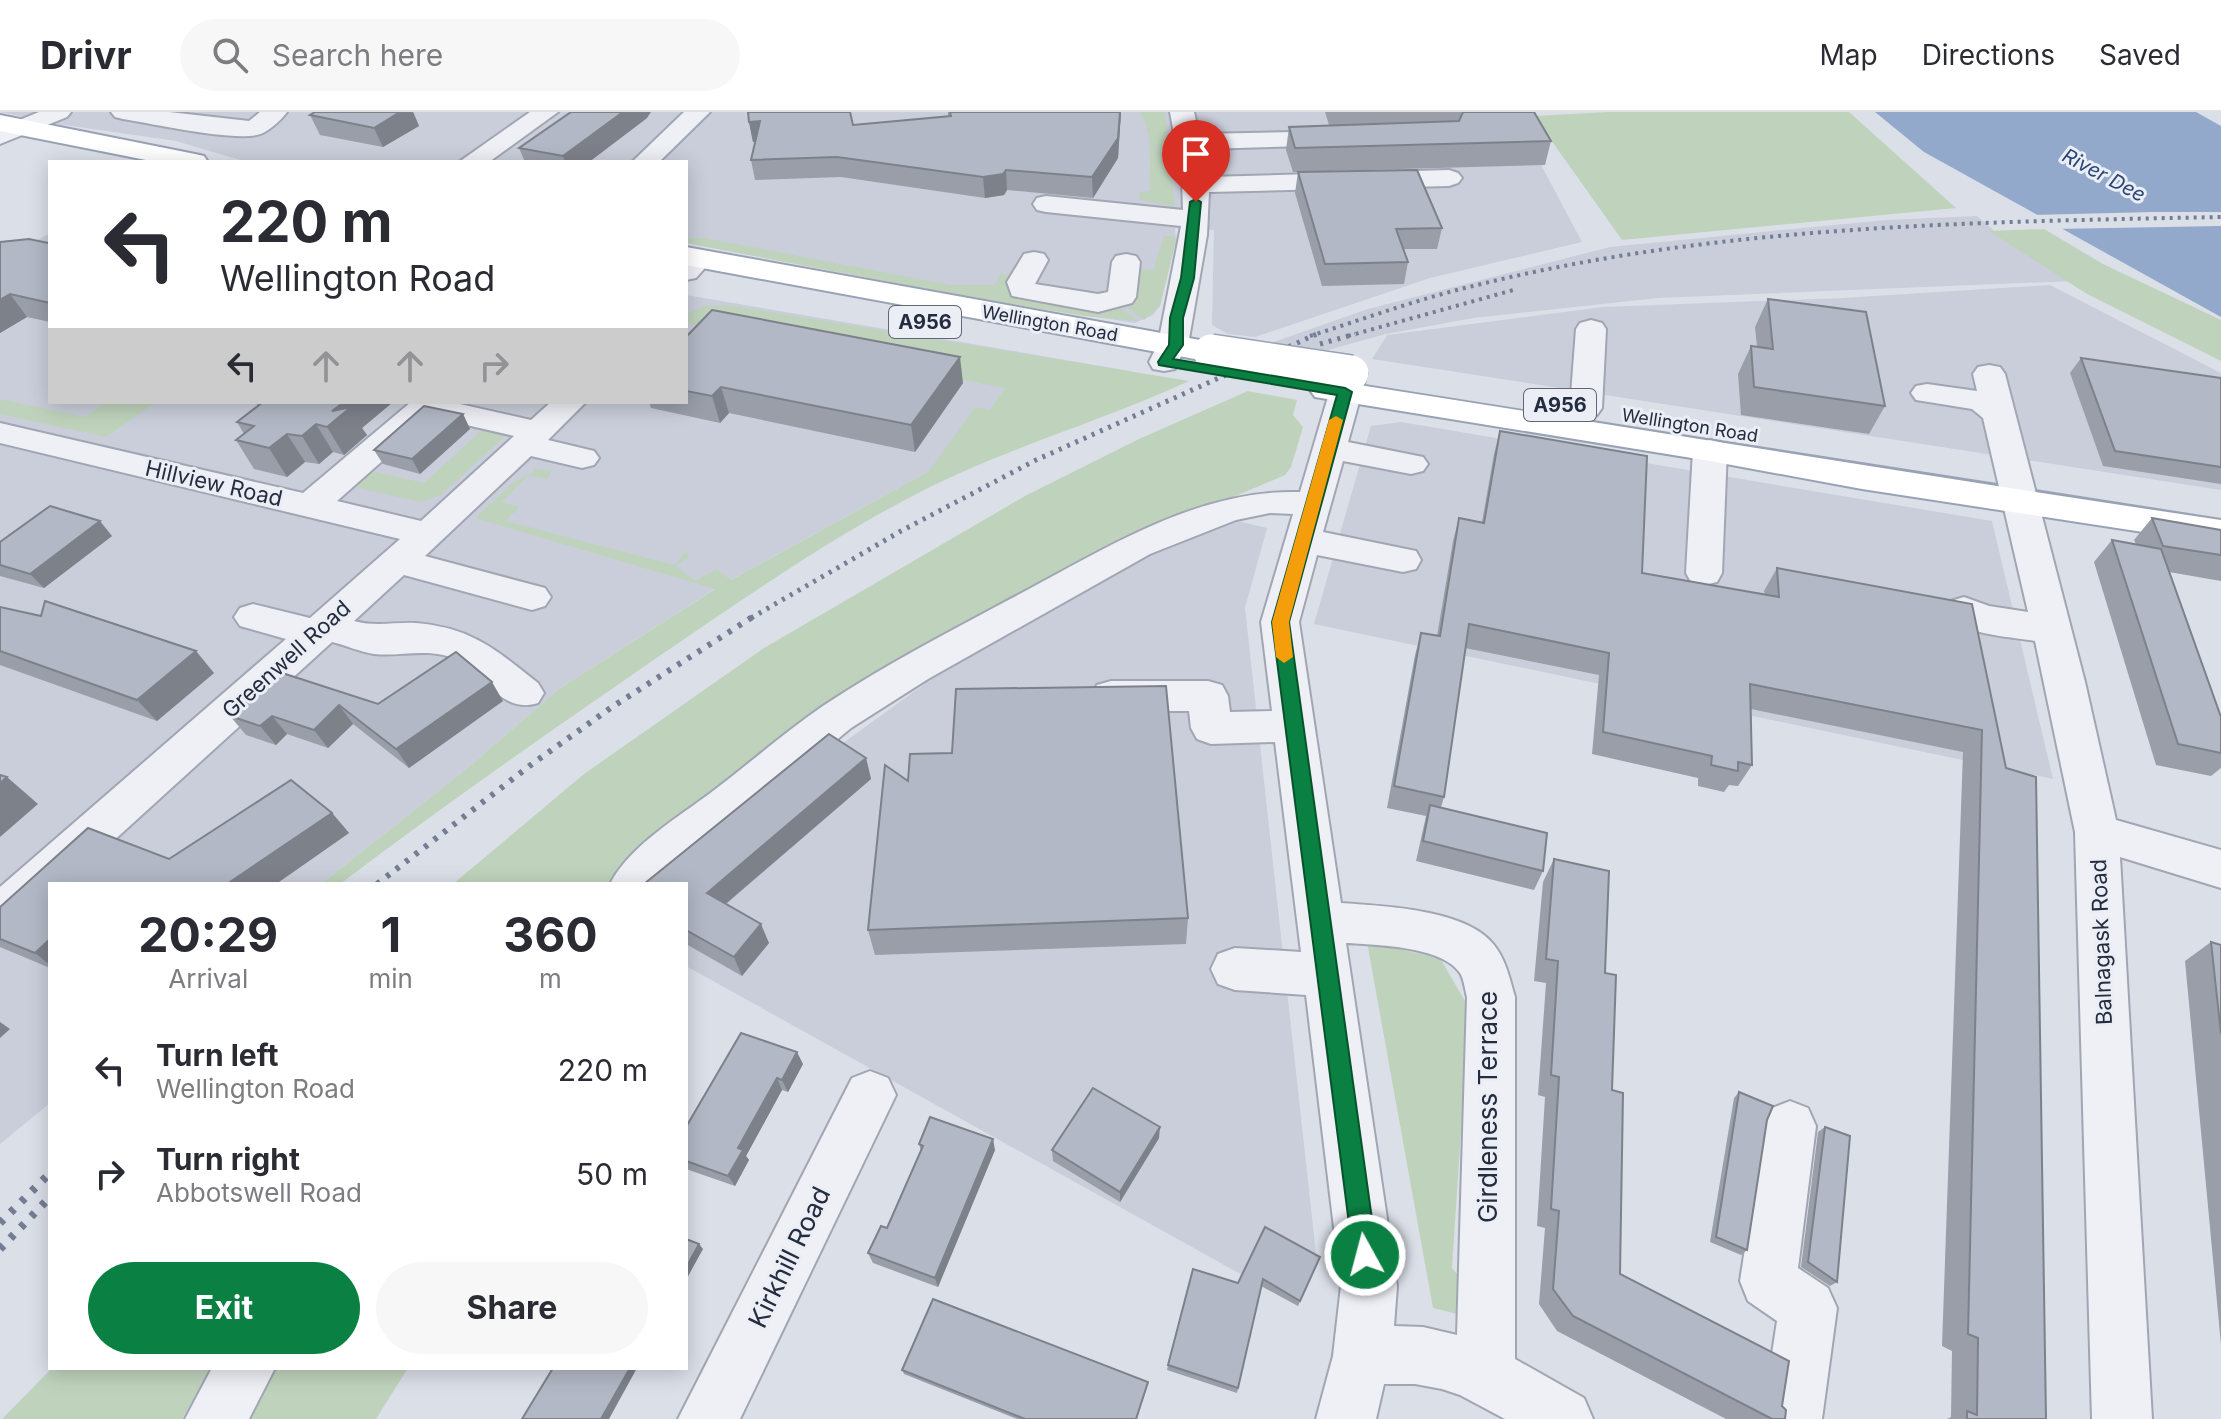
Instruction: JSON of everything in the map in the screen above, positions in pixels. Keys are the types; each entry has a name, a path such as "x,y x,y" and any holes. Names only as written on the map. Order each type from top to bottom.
{"main road":[{"path":"5,133 95,160"},
{"path":"5,133 182,160"},
{"name":"Wellington Road","path":"689,267 1862,478 2221,507"},
{"name":"Wellington Road","path":"1341,385 1586,408 2015,488 2221,532"}],"street":[{"path":"5,133 59,112"},
{"path":"123,112 219,127 255,128 275,112"},
{"path":"475,160 546,112"},
{"path":"647,160 698,112"},
{"path":"1185,356 1177,318 1196,219 1196,185 1189,121 1368,138"},
{"path":"1196,185 1449,178"},
{"path":"1046,204 1196,219"},
{"path":"1034,260 1021,282 1022,290 1102,303 1114,301 1123,294 1126,262"},
{"path":"1586,408 1591,329"},
{"name":"Balnagask Road","path":"1989,374 2052,630 2097,832 2122,1419"},
{"path":"1341,385 1328,448 1280,622 1369,1286 1362,1356 1346,1419"},
{"path":"1927,393 1981,401 1998,414"},
{"name":"Greenwell Road","path":"0,915 428,534 568,404"},
{"path":"310,506 426,406 533,438 582,458"},
{"name":"Hillview Road","path":"9,443 428,534"},
{"path":"1328,448 1411,464"},
{"path":"1704,573 1710,450"},
{"path":"635,882 663,855 837,717 914,669 1137,546 1228,510 1270,502 1308,522 1403,560"},
{"path":"397,561 532,597"},
{"path":"1964,610 1982,618 2052,630"},
{"path":"253,617 374,640 416,637 467,648 524,693"},
{"path":"1073,696 1208,696 1211,728 1292,726"},
{"path":"2097,832 2221,869"},
{"name":"Girdleness Terrace","path":"1320,921 1434,934 1460,943 1474,954 1483,968 1491,997 1485,1376"},
{"path":"1235,969 1328,975"},
{"name":"Kirkhill Road","path":"721,1415 870,1095"},
{"path":"1790,1126 1768,1281 1808,1308 1792,1419"},
{"path":"1362,1356 1421,1356 1485,1376 1563,1419"},
{"path":"215,1419 245,1370"}],"shaded area":[{"path":"0,112 1513,112 1582,242 1430,278 1255,337 1228,334 1212,325 1214,230 1175,228 1176,240 1160,306 1153,315 1135,323 985,300 688,243 688,160 240,160 176,141 58,124"},
{"path":"1977,216 1999,235 2073,281 1658,298 1473,318 1386,334 1317,353 1265,345 1368,309 1610,247 1886,220"},
{"path":"48,234 48,404 688,404 688,295 1130,371 929,471 716,588 559,689 465,770 324,882 48,882 48,1105 0,1144 0,256 7,257"},
{"path":"2050,285 2221,373 2221,490 1372,359 1387,335 1603,307 1843,298"},
{"path":"1401,422 1992,521 2053,779 1314,624 1371,426"},
{"path":"1233,520 1267,528 1245,608 1317,1263 1298,1306 688,967 688,882 652,882 963,656 1156,551"}],"green space":[{"path":"1140,112 1165,112 1175,209 1165,211 1171,206 1140,200 1139,192 1150,191 1150,161 1147,130"},
{"path":"1609,112 1849,112 1956,208 1622,240 1534,116"},
{"path":"2044,229 2103,264 2221,320 2221,361 2087,294 1989,231"},
{"path":"1164,236 1174,236 1176,240 1160,306 1144,320 1127,307 1132,301 1133,268 1153,270"},
{"path":"688,238 705,238 951,285 994,285 1001,274 1016,276 1011,285 1108,308 1120,308 1139,321 1084,316 688,243"},
{"path":"728,305 1189,381 974,467 873,518 778,576 655,659 343,882 324,882 465,770 559,689 715,589 475,518 514,482 533,472 533,468 552,471 547,479 529,475 502,502 519,507 506,521 674,565 687,550 688,557 675,566 696,581 716,569 731,580 929,471 975,407 990,410 1005,388 719,332 688,323 688,313 705,306"},
{"path":"1248,391 1297,400 1293,415 1303,427 1291,467 1285,475 1128,542 621,882 455,882 584,774 764,648 1025,496 1139,439"},
{"path":"0,399 85,417 103,404 153,404 106,437 0,414"},
{"path":"481,431 505,436 441,495 421,502 344,485 363,469 424,483"},
{"path":"1367,942 1440,958 1469,1008 1452,1268 1471,1290 1469,1317 1433,1308"},
{"path":"50,1370 210,1370 182,1419 2,1419"},
{"path":"275,1370 407,1370 376,1419 245,1419"}],"water":[{"name":"River Dee","path":"1875,112 2196,112 2221,126 2221,317 1924,152"}],"pier":[{"path":"2221,212 2221,226 2054,229 2029,215"}],"building":[{"path":"315,112 400,112 374,128 310,115"},
{"path":"571,112 623,112 563,156 519,148"},
{"path":"748,112 850,112 853,125 951,116 950,112 1120,112 1118,138 1092,177 1006,170 1003,174 983,177 837,157 751,160 760,121 749,122"},
{"path":"1463,112 1534,112 1551,141 1295,148 1289,127 1459,121"},
{"path":"1417,170 1442,228 1396,229 1408,262 1325,264 1298,172"},
{"path":"29,239 48,243 48,303 10,294 0,300 0,242"},
{"path":"1768,299 1866,312 1885,406 1754,387 1751,346 1773,349"},
{"path":"712,310 960,357 911,425 721,387 712,396 688,391 688,335"},
{"path":"2081,358 2221,378 2221,467 2115,451"},
{"path":"260,404 341,404 332,411 351,407 327,427 316,424 302,436 287,434 269,448 236,440 254,426 237,422"},
{"path":"424,406 463,414 412,459 374,450"},
{"path":"1500,431 1647,456 1642,573 1779,597 1777,568 1972,604 2006,768 2036,777 2046,1419 1967,1419 1967,1411 1977,1415 1978,1338 1968,1334 1982,730 1750,684 1752,765 1738,762 1738,771 1711,765 1712,756 1603,732 1609,653 1469,624 1444,797 1394,786 1421,633 1440,636 1459,518 1484,523"},
{"path":"50,506 100,521 30,574 0,565 0,542"},
{"path":"2152,518 2221,530 2221,555 2163,546"},
{"path":"2112,540 2161,549 2221,717 2221,753 2178,744"},
{"path":"45,601 196,651 137,700 0,651 0,607 41,616"},
{"path":"456,652 492,682 396,749 339,705 314,730 272,716 260,726 230,716 279,672 378,704"},
{"path":"1166,686 1188,918 868,930 885,765 908,781 910,754 952,753 956,689"},
{"path":"829,734 866,758 707,893 761,924 734,957 688,931 688,882 646,882"},
{"path":"291,780 332,813 230,882 48,882 48,941 35,953 0,939 0,907 88,828 169,859"},
{"path":"1430,805 1547,833 1543,871 1423,841"},
{"path":"1554,859 1609,871 1605,973 1616,975 1612,1090 1623,1093 1620,1274 1789,1361 1782,1406 1786,1410 1785,1419 1772,1419 1573,1316 1553,1289 1559,1211 1551,1209 1559,1077 1551,1075 1558,961 1546,959"},
{"path":"2211,942 2221,945 2221,1034"},
{"path":"741,1033 797,1052 782,1080 777,1078 738,1148 743,1150 728,1176 688,1162 688,1124"},
{"path":"1093,1088 1160,1127 1120,1192 1052,1150"},
{"path":"1739,1092 1773,1106 1767,1120 1747,1250 1716,1237"},
{"path":"930,1117 993,1139 935,1278 868,1253 881,1226 887,1228 923,1146 919,1144"},
{"path":"1825,1127 1850,1136 1837,1282 1808,1262"},
{"path":"1265,1227 1320,1257 1300,1301 1263,1279 1238,1388 1168,1365 1193,1269 1238,1283"},
{"path":"688,1240 699,1244 688,1264"},
{"path":"933,1299 1148,1382 1136,1419 1025,1419 902,1370"},
{"path":"552,1370 629,1370 601,1419 522,1419"}],"railway":[{"path":"1310,336 1473,286 1658,250 1845,230 2033,221 2221,217"},
{"path":"1348,336 1517,289"},
{"path":"751,618 901,531 1036,460 1317,334"},
{"path":"1348,336 1355,334"},
{"path":"1320,344 1348,336"},
{"path":"380,882 532,764 612,707 754,616"},
{"path":"0,1223 48,1175"},
{"path":"0,1249 48,1199"}],"slow traffic":[{"path":"1284,657 1280,622 1336,420"}],"route":[{"path":"1196,202 1187,278 1177,318 1176,345 1164,362 1345,392 1280,622 1365,1255"}]}
